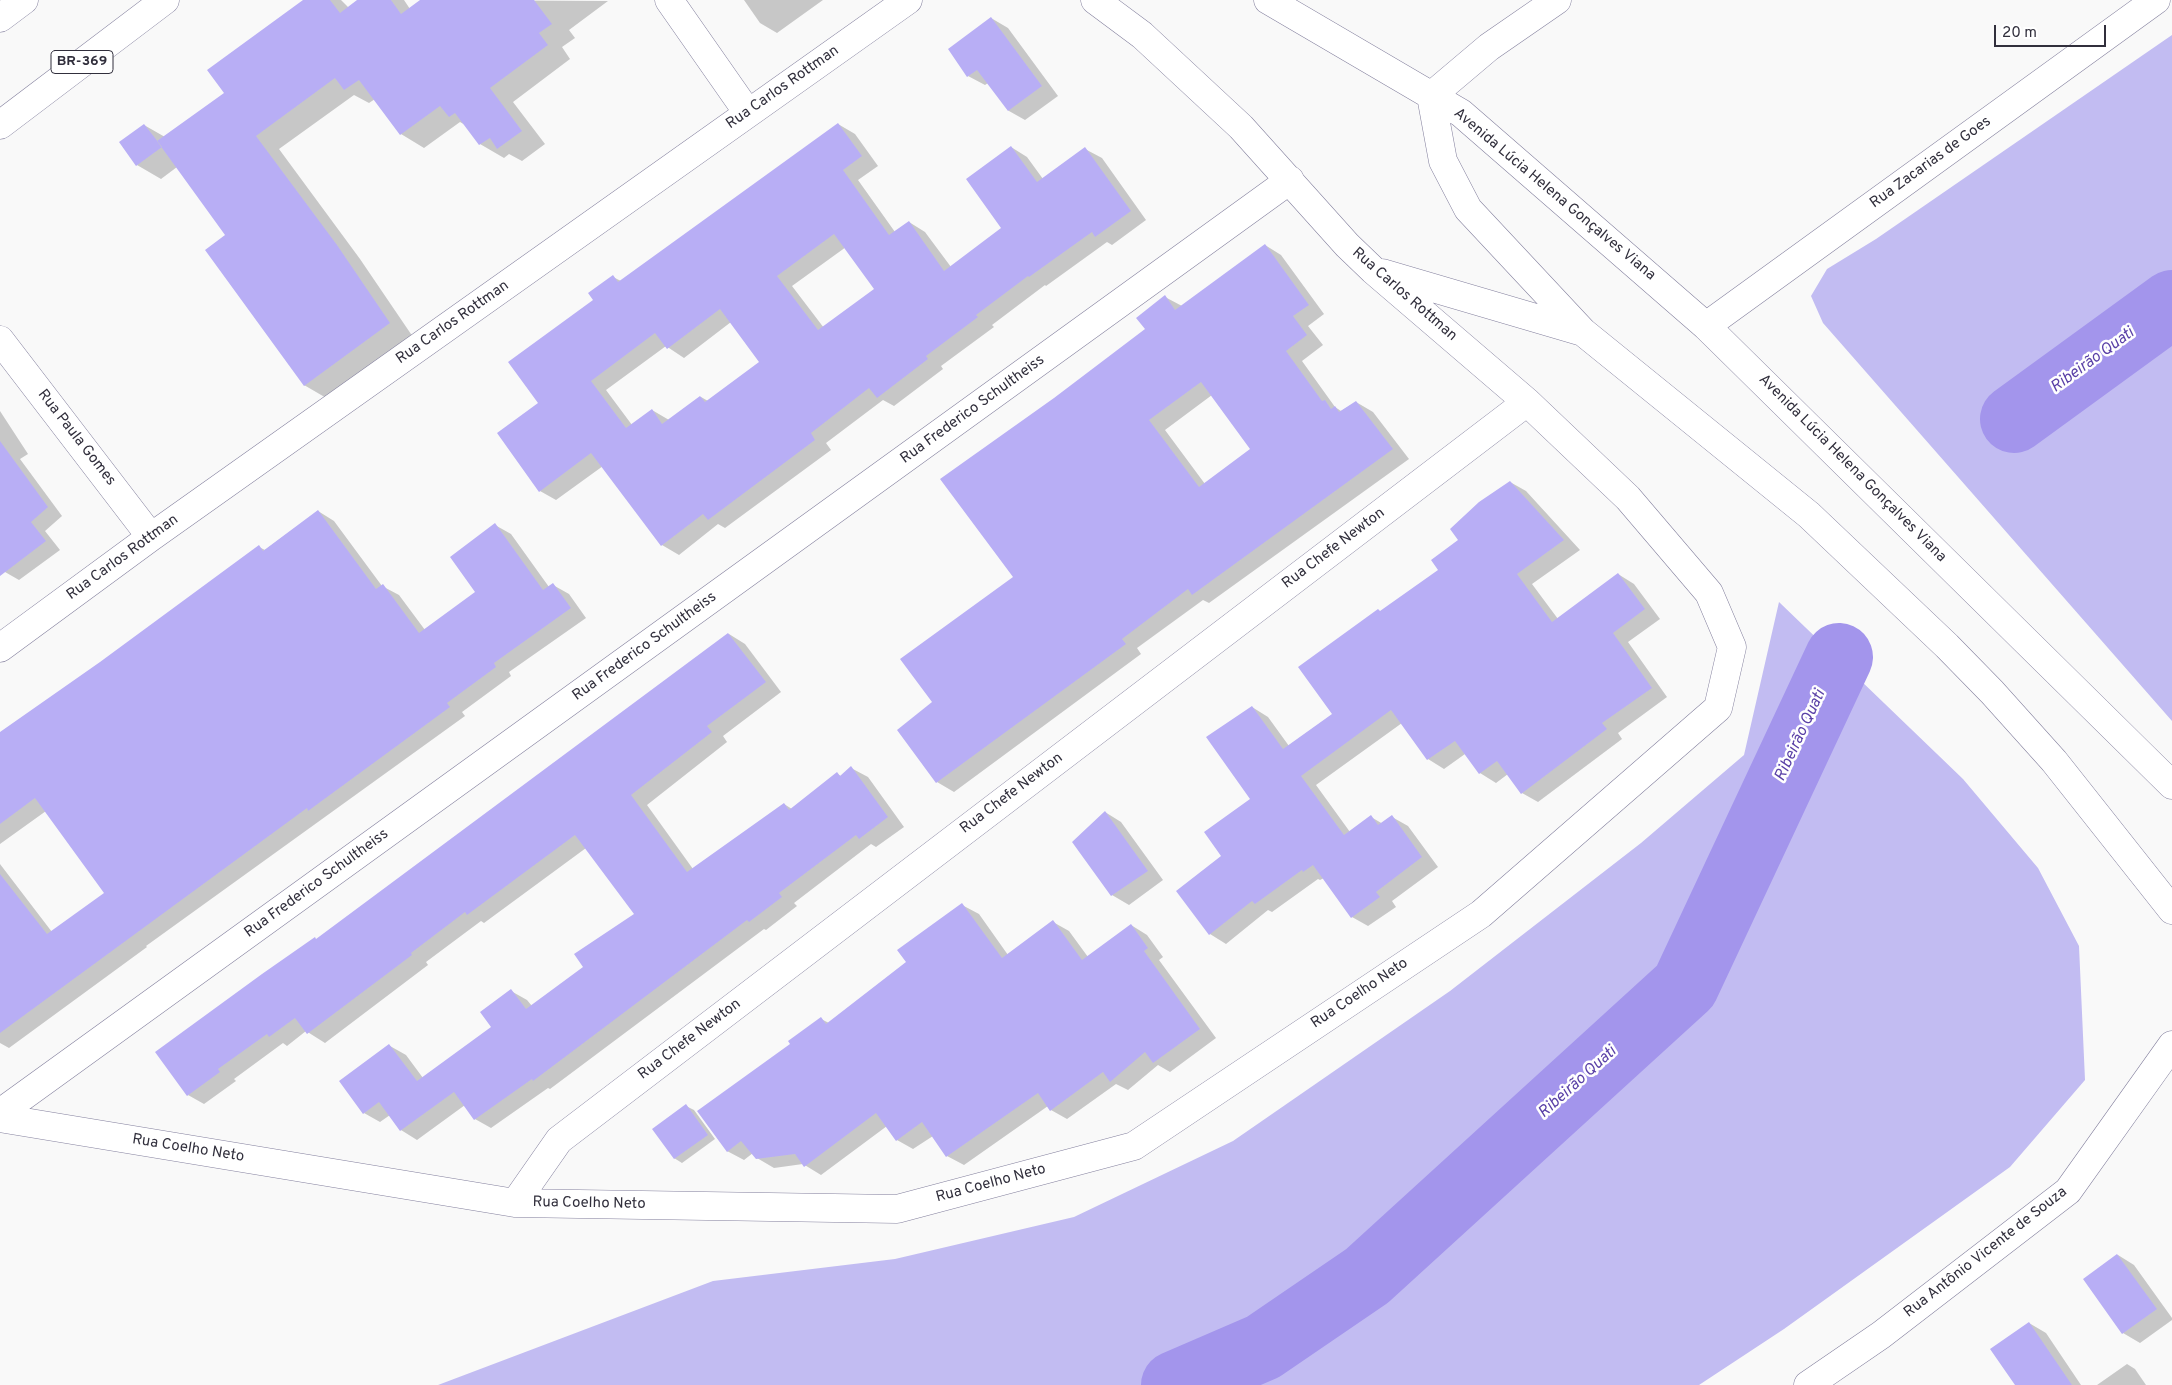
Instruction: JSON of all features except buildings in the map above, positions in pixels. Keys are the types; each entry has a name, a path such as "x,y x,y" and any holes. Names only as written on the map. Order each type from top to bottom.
{"main road":[{"path":"0,18 24,0"},
{"name":"BR-369","path":"0,125 165,0"},
{"path":"669,0 748,113"},
{"name":"Rua Carlos Rottman","path":"0,648 151,537 908,0"},
{"name":"Rua Carlos Rottman","path":"1095,0 1142,34 1241,127 1347,245 1373,270 1527,402 1628,498 1709,593"},
{"path":"1268,0 1432,96 1489,47 1557,0"},
{"name":"Rua Zacarias de Goes","path":"1706,326 2156,0"},
{"name":"Avenida Lúcia Helena Gonçalves Viana","path":"1432,96 1461,113 1706,326 2172,785"},
{"name":"Avenida Lúcia Helena Gonçalves Viana","path":"1432,96 1443,161 1468,209 1583,332 1809,515 1862,563 1992,692 2054,762 2172,910"},
{"name":"Rua Frederico Schultheiss","path":"0,1113 1290,180"},
{"path":"1373,270 1583,332"},
{"name":"Rua Paula Gomes","path":"0,340 151,537"},
{"name":"Rua Chefe Newton","path":"515,1203 559,1140 1527,402"},
{"name":"Rua Coelho Neto","path":"0,1118 515,1203 897,1209 1134,1146 1481,914 1718,708 1732,647 1709,593"},
{"name":"Rua Antônio Vicente de Souza","path":"1808,1385 1881,1335 2068,1191 2172,1045"}],"shaded area":[{"path":"2172,35 2172,721 1823,323 1811,296 1827,269 1876,239"},
{"path":"1779,602 1963,779 2038,868 2079,946 2085,1080 2010,1167 1784,1329 1699,1385 438,1385 713,1281 895,1259 1074,1217 1233,1141 1450,991 1641,843 1744,755"}],"waterway":[{"name":"Ribeirão Quati","path":"2014,419 2172,304"},
{"name":"Ribeirão Quati","path":"1175,1385 1263,1347 1367,1276 1685,986 1839,657"}]}
